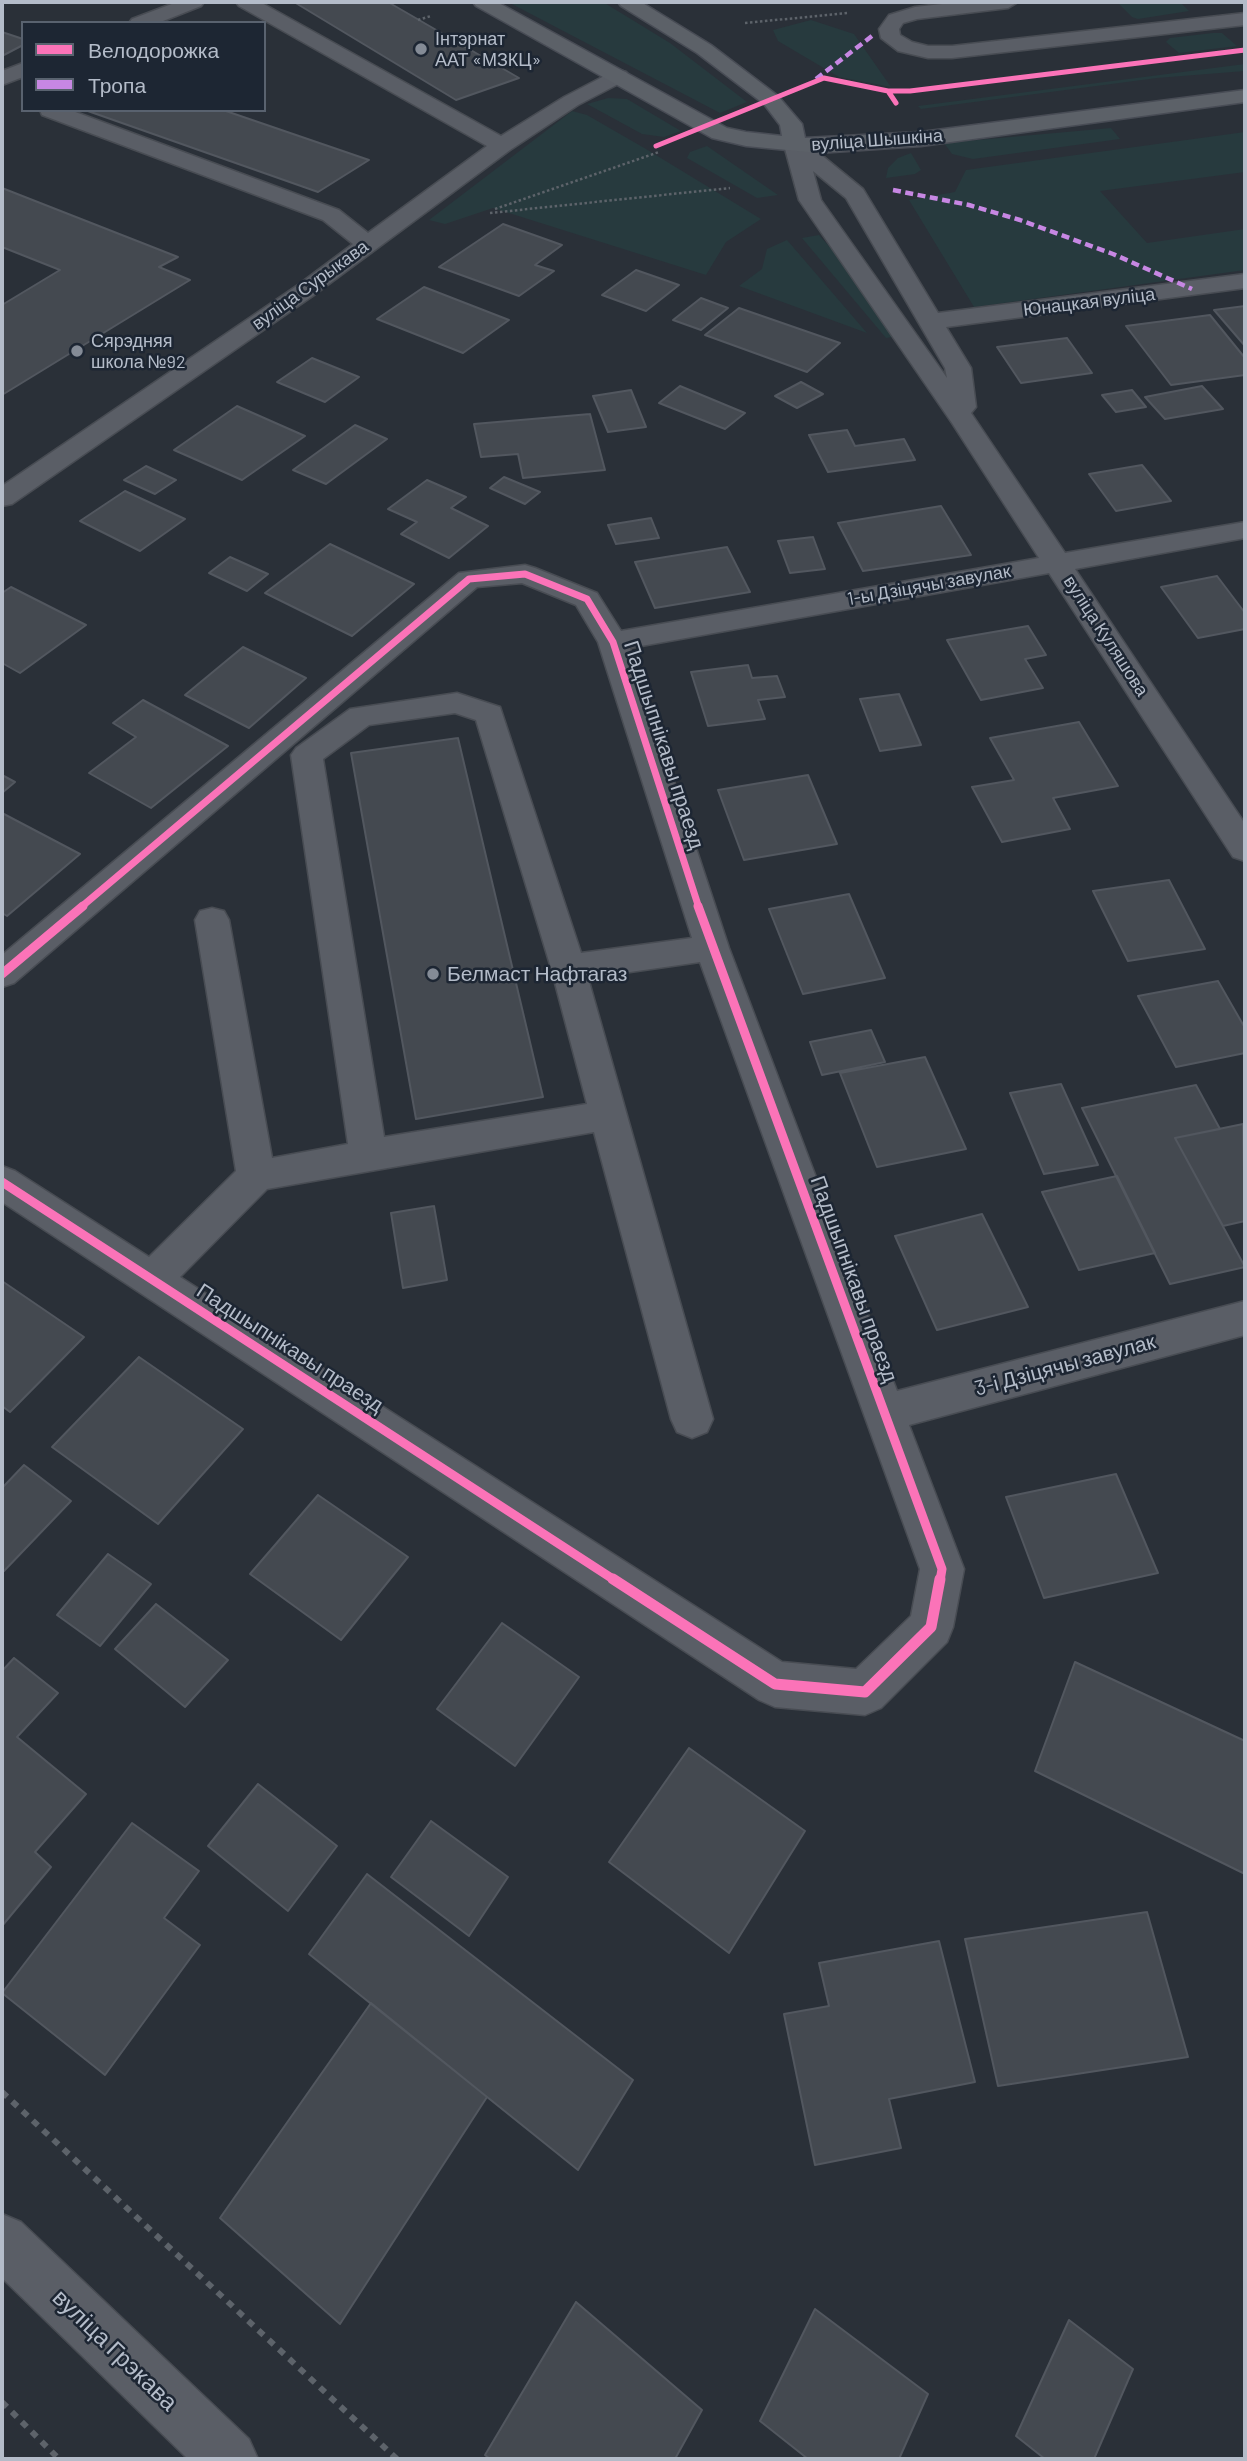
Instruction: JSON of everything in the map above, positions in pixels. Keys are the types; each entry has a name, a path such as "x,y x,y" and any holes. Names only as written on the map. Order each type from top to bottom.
{"main road":[{"path":"483,2 720,133 795,145"},
{"name":"вуліца Куляшова","path":"628,2 704,49 771,100 791,124 795,145"},
{"name":"вуліца Шышкіна","path":"962,113 1245,78"},
{"name":"вуліца Шышкіна","path":"795,145 843,145 921,139 1245,96"},
{"name":"вуліца Шышкіна","path":"795,145 830,129 908,119"}],"street":[{"path":"144,21 194,2"},
{"path":"246,2 502,145"},
{"path":"1008,2 915,13 896,19 889,29 891,38 905,47 952,52 1245,19"},
{"path":"5,89 21,71"},
{"name":"вуліца Сурыкава","path":"2,498 306,290 502,145 571,101 619,76"},
{"path":"55,112 331,215 368,244"},
{"name":"вуліца Куляшова","path":"795,145 855,194 958,368 965,423"},
{"name":"вуліца Куляшова","path":"795,145 810,200 1058,561 1245,849"},
{"name":"Юнацкая вуліца","path":"932,321 1245,281"},
{"name":"1-ы Дзіцячы завулак","path":"613,642 1058,561 1245,530"},
{"name":"Падшыпнікавы праезд","path":"2,974 469,579 524,575 587,599 613,642 712,948 942,1569 931,1627 864,1692 775,1684 2,1182"},
{"path":"368,1155 307,755 361,716 457,702 489,714 568,968 692,1419"},
{"path":"212,920 256,1175"},
{"path":"568,968 712,948"},
{"path":"152,1280 256,1175 608,1115"},
{"name":"3-і Дзіцячы завулак","path":"884,1413 1245,1318"},
{"name":"вуліца Грэкава","path":"2,2241 229,2459"}],"path":[{"path":"736,23 854,12"},
{"path":"418,20 431,16"},
{"path":"709,126 660,148 482,214 730,188"},
{"path":"2,2092 397,2459"},
{"path":"2,2402 60,2459"}],"green space":[{"path":"508,2 603,2 670,43 747,102 720,113"},
{"path":"1180,2 1189,11 1138,19 1132,17 1118,3"},
{"path":"811,20 854,34 891,87 839,77 778,41 773,30"},
{"path":"1222,33 1237,46 1179,53 1166,42 1170,38"},
{"path":"1245,64 1245,71 1157,78 921,109 918,106"},
{"path":"608,98 627,99 681,131 664,137 642,134 587,104"},
{"path":"572,111 587,115 761,219 726,242 706,275 493,208 445,224 429,220"},
{"path":"1111,128 1120,139 973,159 952,154 944,143"},
{"path":"1245,132 1245,172 1100,191 1147,243 1245,229 1245,270 974,307 909,200 955,192 966,170"},
{"path":"707,146 778,195 757,198 687,158 690,152"},
{"path":"911,153 921,170 915,174 886,178 888,168 898,158"},
{"path":"819,235 844,263 898,336 886,338 802,238"},
{"path":"787,240 867,333 739,286 762,269 767,249"}],"building":[{"name":"Інтэрнат ААТ «МЗКЦ»","path":"294,2 388,2 519,78 456,100"},
{"path":"2,32 21,38 21,46 2,56"},
{"path":"91,112 229,112 369,160 318,192"},
{"path":"2,188 178,257 159,267 190,280 2,395 2,305 60,270 2,247"},
{"path":"503,224 562,245 535,265 554,271 519,296 439,267"},
{"path":"636,270 679,285 646,311 602,295"},
{"path":"424,287 509,320 463,353 377,319"},
{"path":"701,298 728,308 701,330 673,320"},
{"path":"1245,306 1245,346 1214,310"},
{"path":"739,308 840,343 807,372 705,335"},
{"path":"1210,315 1245,358 1245,375 1171,385 1126,326"},
{"path":"1067,338 1092,373 1021,383 997,347"},
{"path":"312,358 359,377 325,402 277,382"},
{"path":"801,382 823,394 797,408 775,396"},
{"path":"680,386 745,413 725,429 659,403"},
{"path":"1202,386 1223,409 1165,419 1145,397"},
{"path":"631,390 646,427 608,432 593,396"},
{"path":"1132,390 1146,407 1116,412 1102,395"},
{"path":"237,406 305,436 242,480 174,450"},
{"path":"590,414 605,470 523,478 518,454 481,457 474,424"},
{"path":"355,425 387,439 326,484 293,470"},
{"path":"847,430 855,446 904,439 915,460 828,472 809,435"},
{"path":"1142,465 1171,501 1116,511 1089,474"},
{"path":"146,466 176,480 155,494 124,480"},
{"path":"504,477 540,492 525,504 490,488"},
{"path":"427,480 466,497 451,508 488,526 449,558 401,534 417,522 388,509"},
{"path":"125,491 185,519 140,551 80,521"},
{"path":"941,506 971,555 863,571 838,523"},
{"path":"651,518 659,538 616,544 608,525"},
{"path":"813,537 825,569 790,573 778,541"},
{"path":"330,544 414,584 352,636 265,593"},
{"path":"727,547 750,592 655,608 635,562"},
{"path":"230,557 268,574 247,591 209,573"},
{"path":"1217,576 1245,613 1245,629 1198,638 1161,587"},
{"path":"11,587 86,625 20,673 2,663 2,593"},
{"path":"1028,626 1046,655 1025,659 1043,688 981,700 947,640"},
{"path":"243,647 306,678 249,728 185,695"},
{"path":"748,665 752,678 777,676 785,697 758,700 765,719 708,726 691,672"},
{"path":"899,694 921,745 880,751 860,699"},
{"path":"143,700 228,746 151,808 89,773 136,737 113,723"},
{"path":"1079,722 1118,786 1053,798 1070,829 1002,842 972,787 1014,780 990,738"},
{"path":"458,738 543,1097 416,1119 351,753"},
{"path":"2,775 15,782 2,793"},
{"path":"808,775 837,844 744,860 718,790"},
{"path":"2,813 80,854 7,916 2,913"},
{"path":"1169,880 1205,949 1128,961 1093,891"},
{"path":"849,894 885,978 803,994 769,909"},
{"path":"1218,981 1245,1028 1245,1053 1176,1067 1138,996"},
{"path":"871,1030 885,1062 822,1075 810,1042"},
{"path":"925,1057 966,1149 877,1167 840,1073"},
{"path":"1061,1084 1098,1165 1044,1174 1010,1093"},
{"path":"1196,1085 1220,1129 1175,1138 1245,1267 1170,1284 1082,1108"},
{"path":"1243,1124 1245,1221 1223,1226 1175,1138"},
{"path":"1117,1176 1155,1253 1079,1270 1042,1192"},
{"path":"434,1206 447,1280 403,1288 391,1213"},
{"path":"982,1214 1028,1307 937,1330 895,1236"},
{"path":"2,1281 84,1337 10,1412 2,1406"},
{"path":"139,1357 243,1429 158,1524 52,1447"},
{"path":"24,1465 71,1501 4,1571 2,1488"},
{"path":"1116,1474 1158,1573 1044,1598 1006,1497"},
{"path":"318,1495 408,1557 341,1640 250,1574"},
{"path":"108,1554 151,1584 100,1646 57,1615"},
{"path":"156,1604 228,1660 185,1707 115,1649"},
{"path":"502,1623 579,1677 515,1766 437,1709"},
{"path":"14,1658 58,1693 17,1737 86,1794 35,1852 51,1867 2,1926 2,1671"},
{"path":"1075,1662 1245,1741 1245,1874 1035,1771"},
{"path":"689,1748 805,1831 729,1953 609,1862"},
{"path":"258,1784 337,1846 288,1911 208,1846"},
{"path":"431,1821 508,1877 469,1936 391,1877"},
{"path":"132,1823 199,1871 164,1918 200,1945 105,2075 2,1993"},
{"path":"367,1874 633,2080 578,2170 309,1954"},
{"path":"1147,1912 1188,2057 998,2086 965,1939"},
{"path":"939,1941 975,2082 889,2099 901,2148 815,2165 784,2014 829,2006 819,1963"},
{"path":"371,2003 487,2097 340,2324 220,2218"},
{"path":"576,2302 702,2410 675,2459 490,2459 485,2455"},
{"path":"815,2309 928,2394 899,2459 808,2459 760,2421"},
{"path":"1069,2320 1133,2369 1094,2459 1045,2459 1016,2436"}],"marked path":[{"path":"816,79 872,36"},
{"path":"893,190 969,205 1020,220 1113,254 1192,289"}],"cycle path":[{"path":"896,103 888,91 910,91 1245,50"},
{"path":"656,146 824,78 888,91"},
{"path":"2,974 469,579 525,574 587,599 613,642 712,948 942,1569 931,1627 865,1692 775,1684 2,1182"}],"place":[{"name":"Інтэрнат ААТ «МЗКЦ»","path":"421,49"},
{"name":"Сярэдняя школа №92","path":"77,351"},
{"name":"Белмаст Нафтагаз","path":"433,974"}]}
